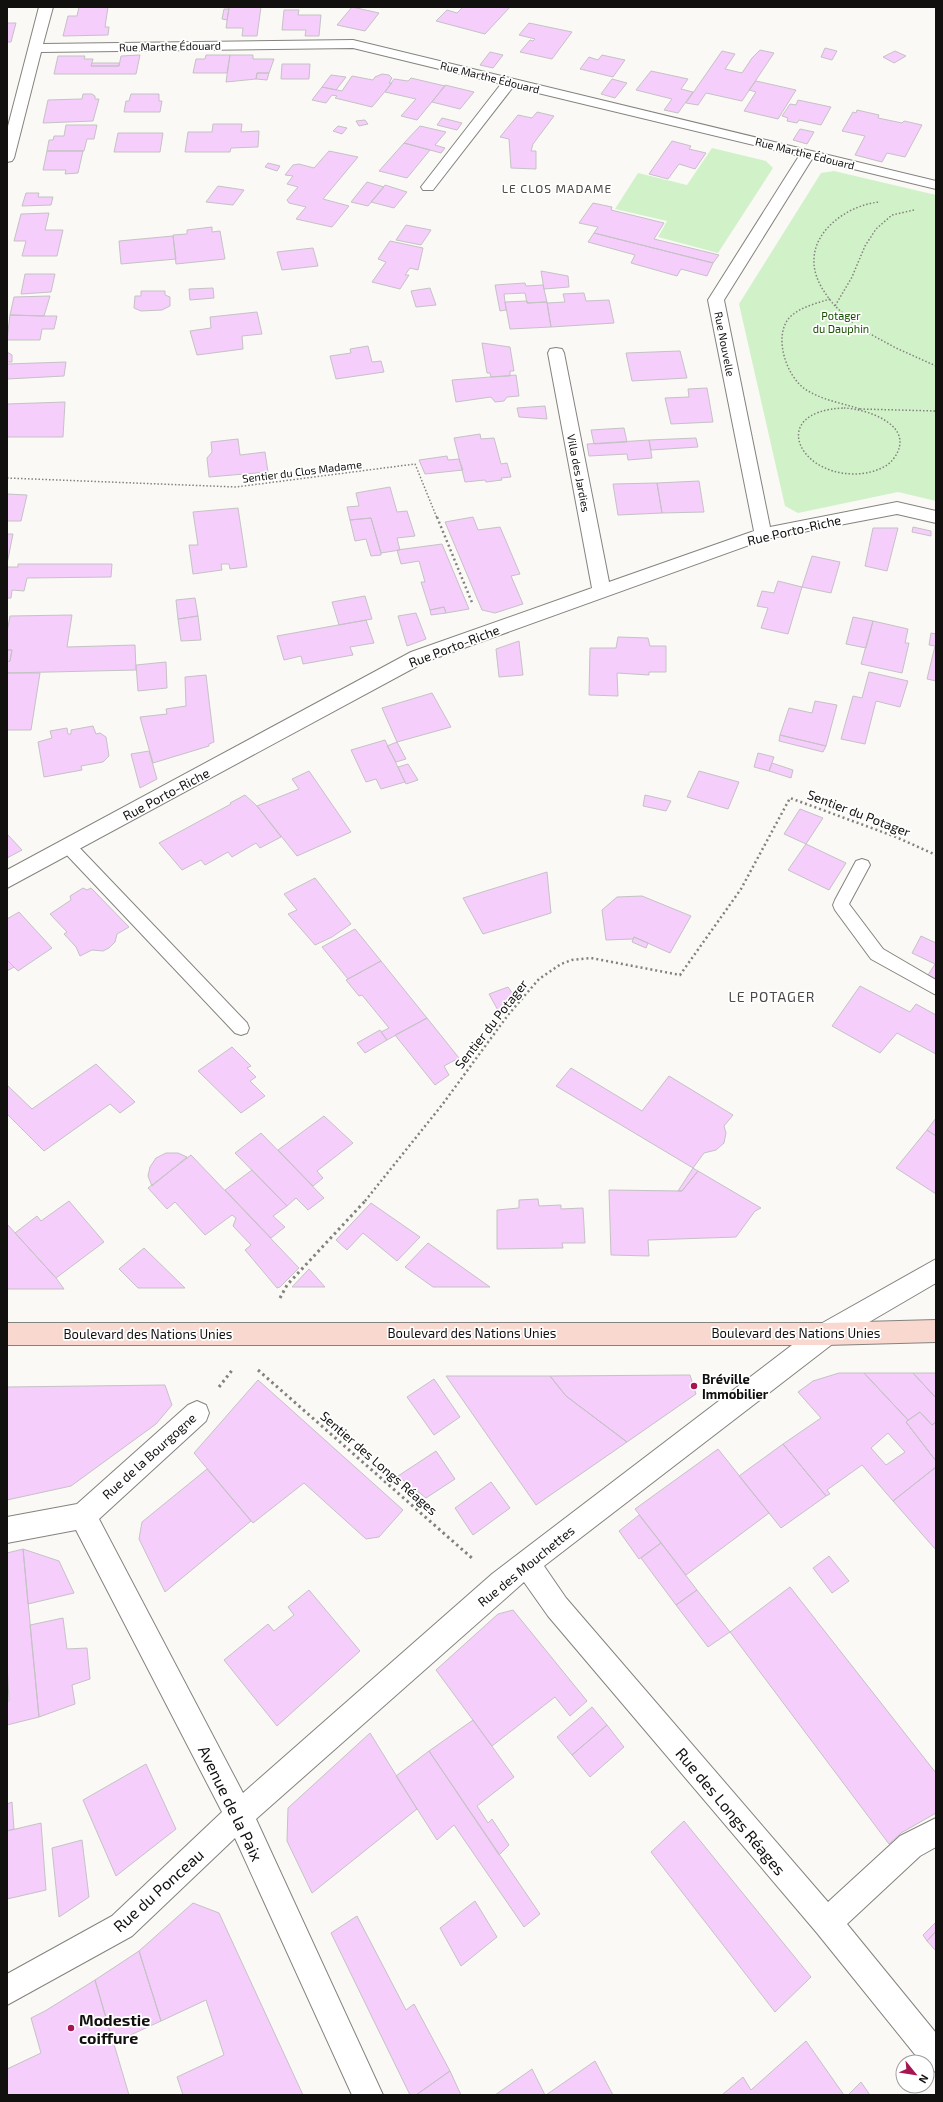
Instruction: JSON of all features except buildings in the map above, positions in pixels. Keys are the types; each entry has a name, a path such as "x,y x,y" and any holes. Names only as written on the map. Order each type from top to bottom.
{"main road":[{"name":"Boulevard des Nations Unies","path":"7,1334 826,1334 936,1331"}],"street":[{"path":"7,158 46,7"},
{"name":"Rue Marthe Édouard","path":"36,48 353,44 936,185"},
{"path":"428,187 510,82"},
{"name":"Rue Nouvelle","path":"763,534 716,300 808,154"},
{"name":"Villa des Jardies","path":"556,353 602,592"},
{"name":"Rue Porto-Riche","path":"7,880 418,657 763,534 897,508 936,517"},
{"name":"Rue des Mouchettes","path":"239,1815 501,1583 826,1334 936,1270"},
{"name":"Rue de la Bourgogne","path":"83,1516 196,1412"},
{"path":"7,1530 83,1516"},
{"name":"Avenue de la Paix","path":"83,1516 239,1815 368,2095"},
{"name":"Rue des Longs Réages","path":"527,1564 557,1607 827,1923 936,2057"},
{"name":"Rue du Ponceau","path":"7,1990 122,1926 239,1815"},
{"path":"827,1923 910,1846 936,1832"}],"lane":[{"path":"69,847 241,1028"},
{"path":"862,865 841,905 878,954 936,988"}],"path":[{"path":"885,203 873,202 855,209 836,220 821,238 814,258 822,289 835,306 859,328 896,348 936,366"},
{"path":"835,306 852,277 865,246 876,229 892,215 920,209 913,207"},
{"path":"830,299 805,306 784,324 782,333 786,365 791,374 811,393 823,398 862,409 876,414 888,422 897,431 900,441 899,452 894,461 888,464 868,472 853,474 836,472 809,458 801,449 797,438 799,428 806,419 816,413 830,408 862,409 936,411"},
{"name":"Sentier du Clos Madame","path":"7,478 236,487 415,464 485,634"},
{"name":"Sentier du Potager","path":"259,1333 287,1285 366,1201 442,1104 508,1015 539,979 561,964 572,960 590,958 680,975 741,889 790,798 896,837 936,855"},
{"name":"Rue de la Bourgogne","path":"196,1412 243,1357 259,1333"},
{"name":"Sentier des Longs Réages","path":"243,1357 501,1583"}],"green space":[{"path":"712,148 766,161 773,168 718,253 658,237 667,221 615,209 638,173 687,185"},
{"name":"Potager du Dauphin","path":"834,171 936,195 936,501 898,492 798,513 785,506 739,304 821,173"}],"place":[{"name":"Bréville Immobilier","path":"694,1386"},
{"name":"Modestie coiffure","path":"71,2028"}],"district":[{"name":"LE CLOS MADAME","path":"557,188"},
{"name":"LE POTAGER","path":"772,996"}]}
